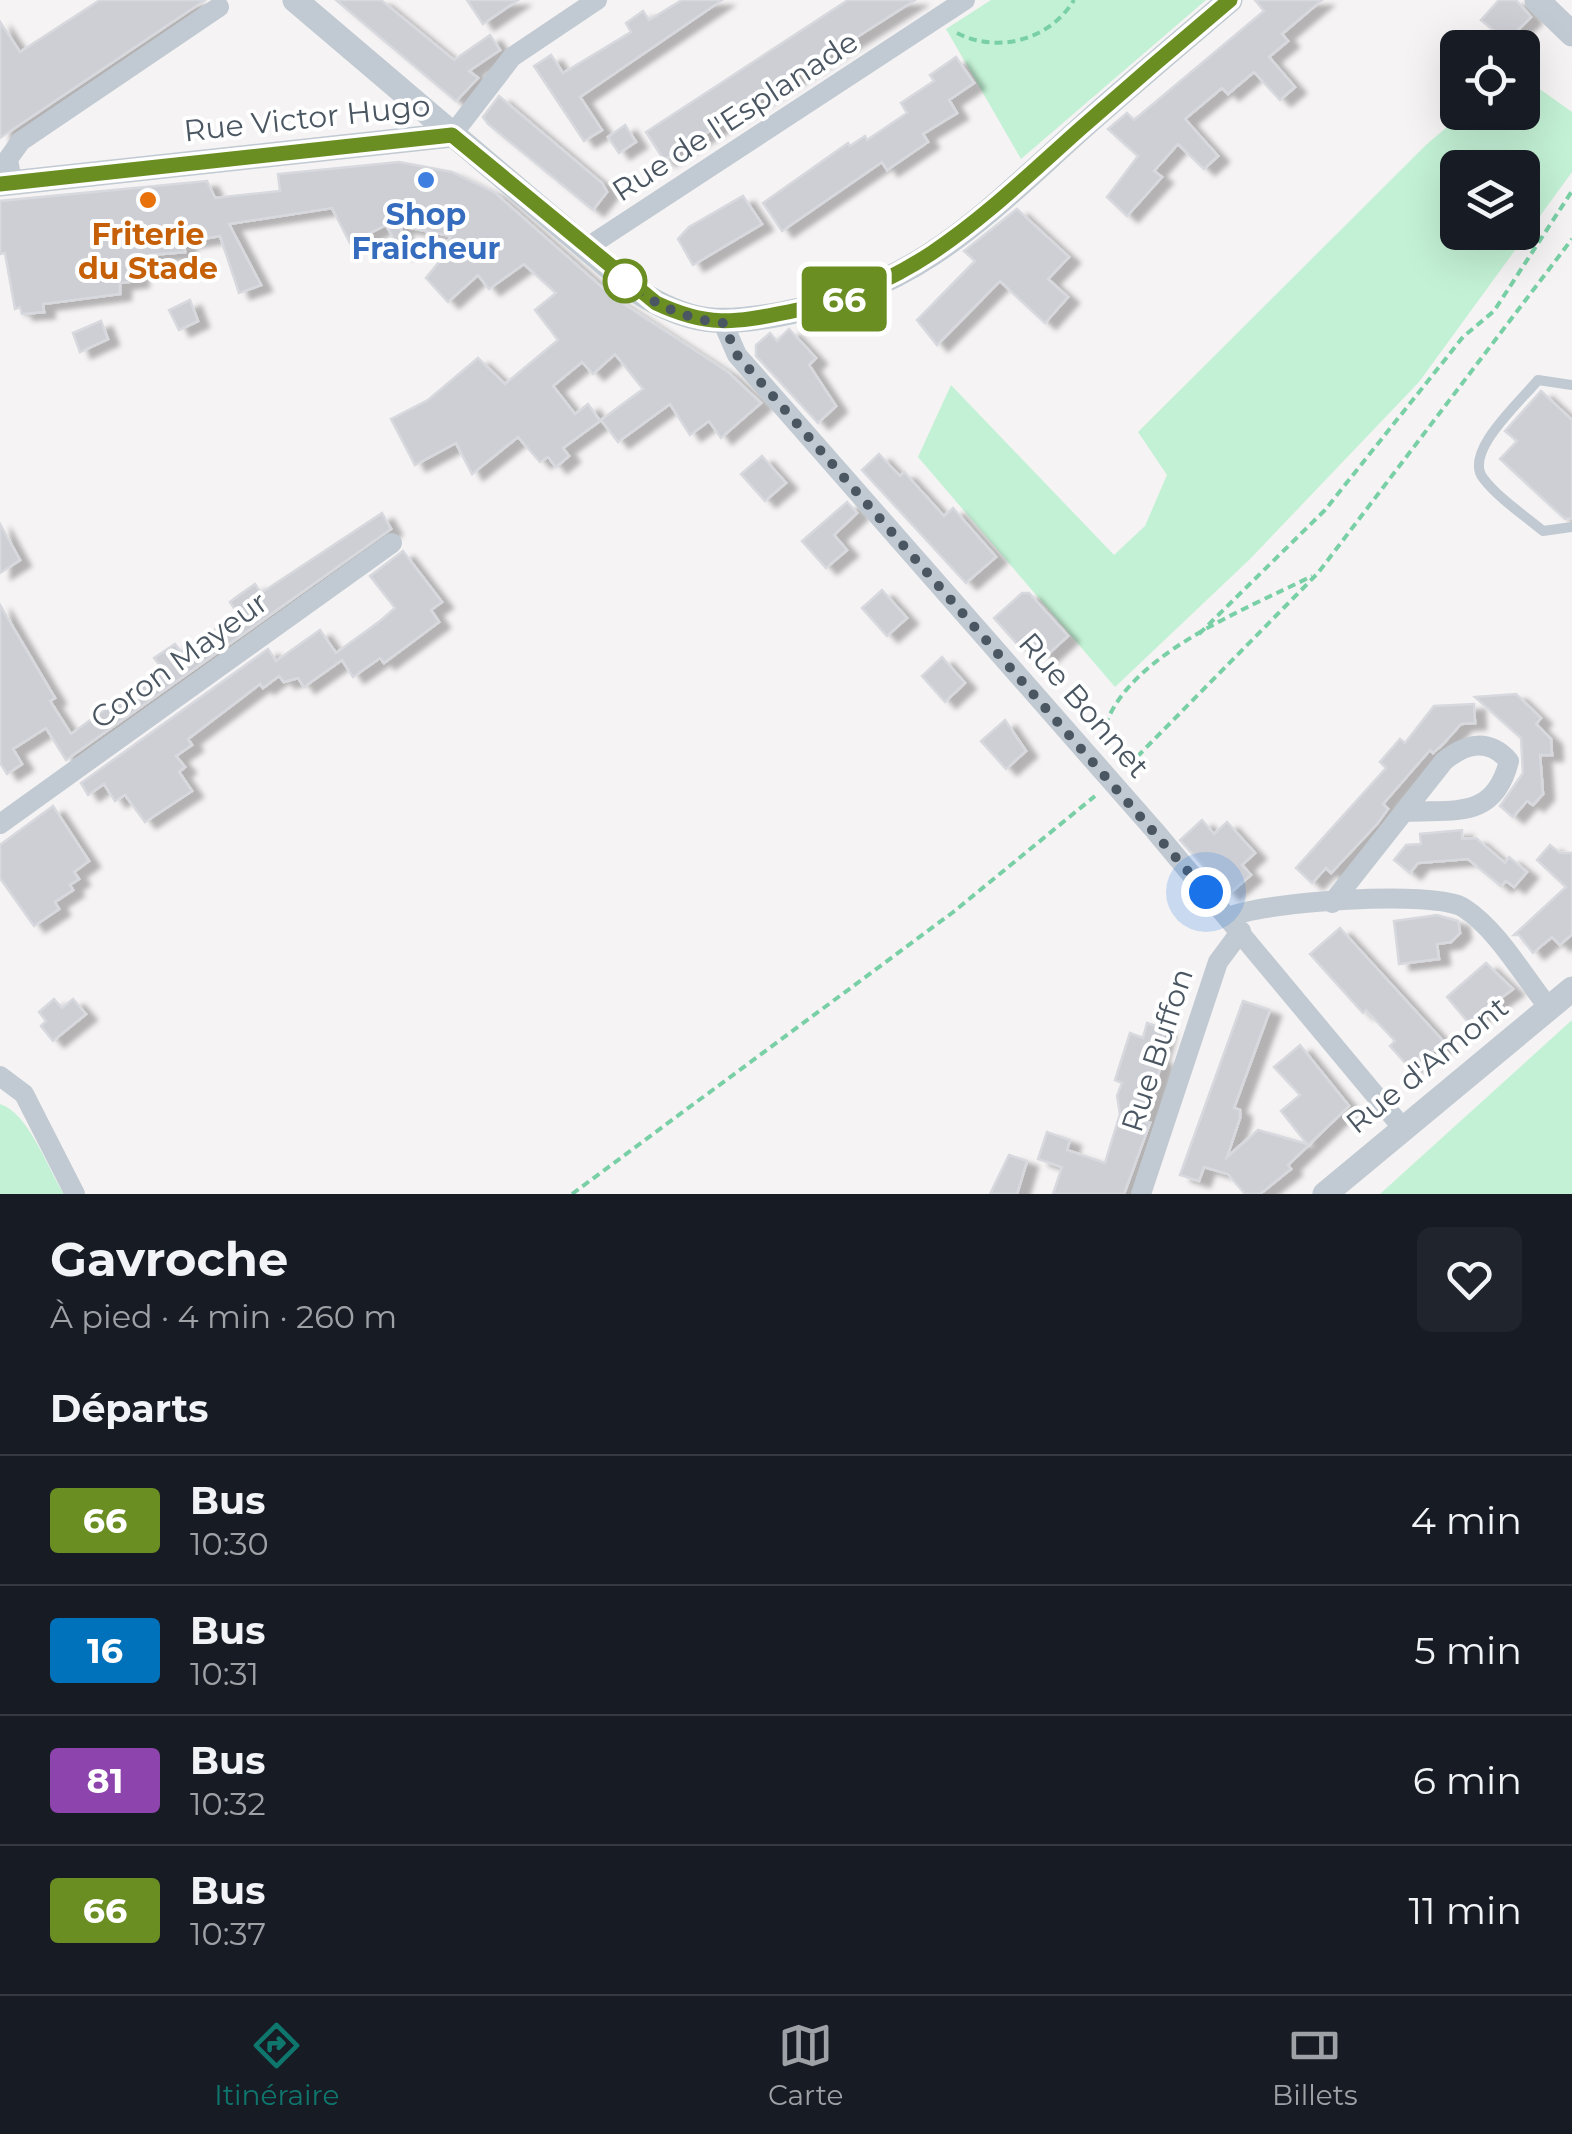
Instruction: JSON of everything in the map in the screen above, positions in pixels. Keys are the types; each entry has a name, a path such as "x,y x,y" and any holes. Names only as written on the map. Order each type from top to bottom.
{"street":[{"path":"295,0 452,135 512,57 597,0"},
{"name":"Rue Victor Hugo","path":"6,184 452,135 656,303 694,320 723,323 815,307 868,291 944,249 1230,0"},
{"path":"1537,0 1572,34"},
{"path":"6,184 8,159 22,141 219,8"},
{"name":"Rue de l'Esplanade","path":"586,248 946,8"},
{"name":"Rue Bonnet","path":"723,323 737,355 1235,924 1401,1126"},
{"name":"Coron Mayeur","path":"0,824 392,543"},
{"path":"1332,903 1406,812 1460,748 1484,744 1499,749 1510,762 1504,784 1478,807 1406,812"},
{"path":"1235,924 1244,910 1434,898 1464,908 1549,1008"},
{"name":"Rue Buffon","path":"1142,1194 1218,962 1235,924"},
{"name":"Rue d'Amont","path":"1325,1194 1401,1126 1572,988"},
{"path":"0,1076 24,1094 75,1194"}],"lane":[{"path":"1572,385 1538,380 1480,447 1478,462 1480,476 1543,531 1572,526"}],"path":[{"path":"946,8 974,42 1001,44 1033,36 1067,12 1074,0"},
{"path":"1199,634 1325,510 1464,337 1494,311 1572,191"},
{"path":"1101,742 1107,712 1134,680 1199,634 1318,573"}],"green space":[{"path":"991,0 1206,0 1021,159 946,29"},
{"path":"1540,89 1572,112 1572,172 1540,216 1540,150 1440,150 1440,250 1515,250 1419,382 1250,559 1115,687 918,457 951,385 1114,555 1145,526 1167,475 1138,432 1444,130 1540,130"},
{"path":"1572,1020 1572,1194 1380,1194"},
{"path":"0,1104 29,1130 64,1194 0,1194"}],"building":[{"path":"100,0 205,0 0,138 0,22 20,52"},
{"path":"336,0 381,0 454,60 490,35 500,50 469,71 478,78 456,101"},
{"path":"467,0 518,0 483,24"},
{"path":"682,0 722,0 580,97 602,130 584,141 534,66 551,55 563,73 631,32 626,23 643,11 649,20"},
{"path":"848,0 915,0 664,160 646,132"},
{"path":"1255,0 1322,0 1282,34 1288,41 1269,57 1295,87 1280,100 1254,72 1228,94 1222,88 1185,119 1218,156 1204,169 1178,144 1154,171 1162,177 1127,216 1107,197 1138,156 1108,129 1127,113 1134,120 1264,11"},
{"path":"1499,0 1516,0 1531,17 1518,30 1493,30 1481,20"},
{"path":"956,57 974,83 949,100 957,113 923,134 928,142 887,170 882,162 782,231 763,203 848,143 850,146 865,136 867,140 907,113 901,103 934,81 930,75"},
{"path":"499,96 602,183 607,192 593,210 488,124 483,117"},
{"path":"625,125 636,142 619,153 608,137"},
{"path":"399,162 452,172 494,192 613,297 728,372 761,403 721,438 709,421 690,435 670,404 618,442 601,420 643,389 615,354 593,374 582,362 553,386 575,414 588,404 600,421 563,448 569,456 556,467 548,457 540,462 518,437 472,474 456,443 415,465 391,419 428,400 478,358 505,384 558,340 535,310 556,293 524,264 489,289 478,275 448,302 426,278 451,247 447,244 451,236 401,226 402,254 386,225 350,243 332,208 229,224 261,285 239,293 220,236 184,242 185,252 150,255 151,264 136,264 138,281 120,283 120,294 43,304 44,312 22,314 20,307 15,309 5,253 0,254 0,201 207,181 215,198 280,191 278,174"},
{"path":"743,196 762,224 693,265 678,239 689,227"},
{"path":"1017,209 1069,257 1048,279 1068,297 1045,323 1000,281 937,345 917,320 975,261 964,251"},
{"path":"190,300 198,321 179,330 169,310"},
{"path":"101,321 108,339 80,352 73,333"},
{"path":"789,329 816,358 809,365 836,406 818,423 756,356 756,345 770,333 777,341"},
{"path":"1541,391 1572,420 1572,518 1565,519 1500,459 1517,441 1505,431"},
{"path":"879,454 900,476 904,472 944,516 953,508 996,557 966,583 862,470"},
{"path":"762,456 786,483 765,501 741,474"},
{"path":"847,502 857,513 834,535 847,550 826,568 802,541"},
{"path":"382,513 391,529 66,760 46,728 13,749 22,764 7,774 0,763 0,605 55,698 50,701 71,734 162,668 154,658 175,644 181,652 238,614 230,602 239,595 255,584 261,593"},
{"path":"0,524 20,560 0,573"},
{"path":"403,551 442,602 431,610 439,622 384,663 380,658 353,677 342,660 304,687 298,678 284,682 279,676 263,688 260,684 188,739 192,745 176,756 185,767 179,772 192,791 145,822 125,795 115,801 104,784 88,795 81,783 268,649 276,661 320,630 336,653 380,621 395,608 370,576"},
{"path":"882,590 907,618 887,636 862,608"},
{"path":"1022,593 1029,593 1068,636 1045,657 1029,639 1020,647 994,618"},
{"path":"942,657 965,683 945,702 922,676"},
{"path":"1516,694 1541,718 1536,724 1551,739 1552,755 1540,755 1543,794 1533,805 1527,801 1513,817 1500,806 1523,773 1521,738 1475,697"},
{"path":"1474,704 1475,723 1461,724 1433,753 1430,750 1383,804 1388,809 1377,824 1331,873 1326,868 1312,883 1296,868 1386,768 1380,762 1400,739 1405,743 1434,706"},
{"path":"1005,720 1026,751 1006,769 981,741"},
{"path":"53,806 89,861 74,872 79,879 70,885 73,890 55,902 59,909 34,926 0,878 0,845"},
{"path":"1202,820 1214,834 1227,822 1255,853 1242,865 1251,875 1229,894 1180,840"},
{"path":"1462,830 1462,839 1476,838 1505,863 1509,857 1527,872 1514,887 1506,881 1501,886 1468,859 1418,863 1410,873 1394,860 1406,845 1421,844 1420,834"},
{"path":"1550,845 1560,853 1572,853 1572,934 1560,945 1552,937 1533,953 1519,935 1514,935 1566,887 1537,860"},
{"path":"1437,915 1458,921 1460,933 1451,942 1437,944 1439,959 1399,964 1394,921"},
{"path":"1340,928 1444,1042 1409,1067 1390,1046 1395,1041 1366,1010 1363,1013 1310,954"},
{"path":"1486,963 1513,989 1468,1022 1447,997"},
{"path":"54,999 62,1008 73,999 86,1014 53,1041 41,1026 46,1021 39,1012"},
{"path":"1243,1001 1270,1010 1234,1108 1240,1110 1240,1118 1227,1157 1258,1130 1307,1144 1281,1111 1300,1095 1274,1067 1300,1045 1349,1106 1288,1165 1291,1169 1260,1194 1245,1194 1228,1174 1204,1167 1199,1181 1180,1175"},
{"path":"1147,1023 1165,1029 1157,1058 1162,1060 1146,1122 1150,1123 1124,1194 1053,1194 1062,1167 1038,1159 1047,1132 1070,1140 1067,1150 1105,1163 1120,1114 1117,1096 1122,1083 1115,1080 1130,1033 1143,1038"},
{"path":"1009,1155 1027,1161 1017,1194 990,1194"}],"bus line":[{"name":"66","path":"0,184 452,135 637,291 694,320 723,323 815,307 868,291 944,249 1230,0"}],"place":[{"name":"Shop Fraicheur","path":"426,180"},
{"name":"Friterie du Stade","path":"148,200"}],"route":[{"path":"625,281 656,303 694,320 723,323 737,355 1206,892"}]}
